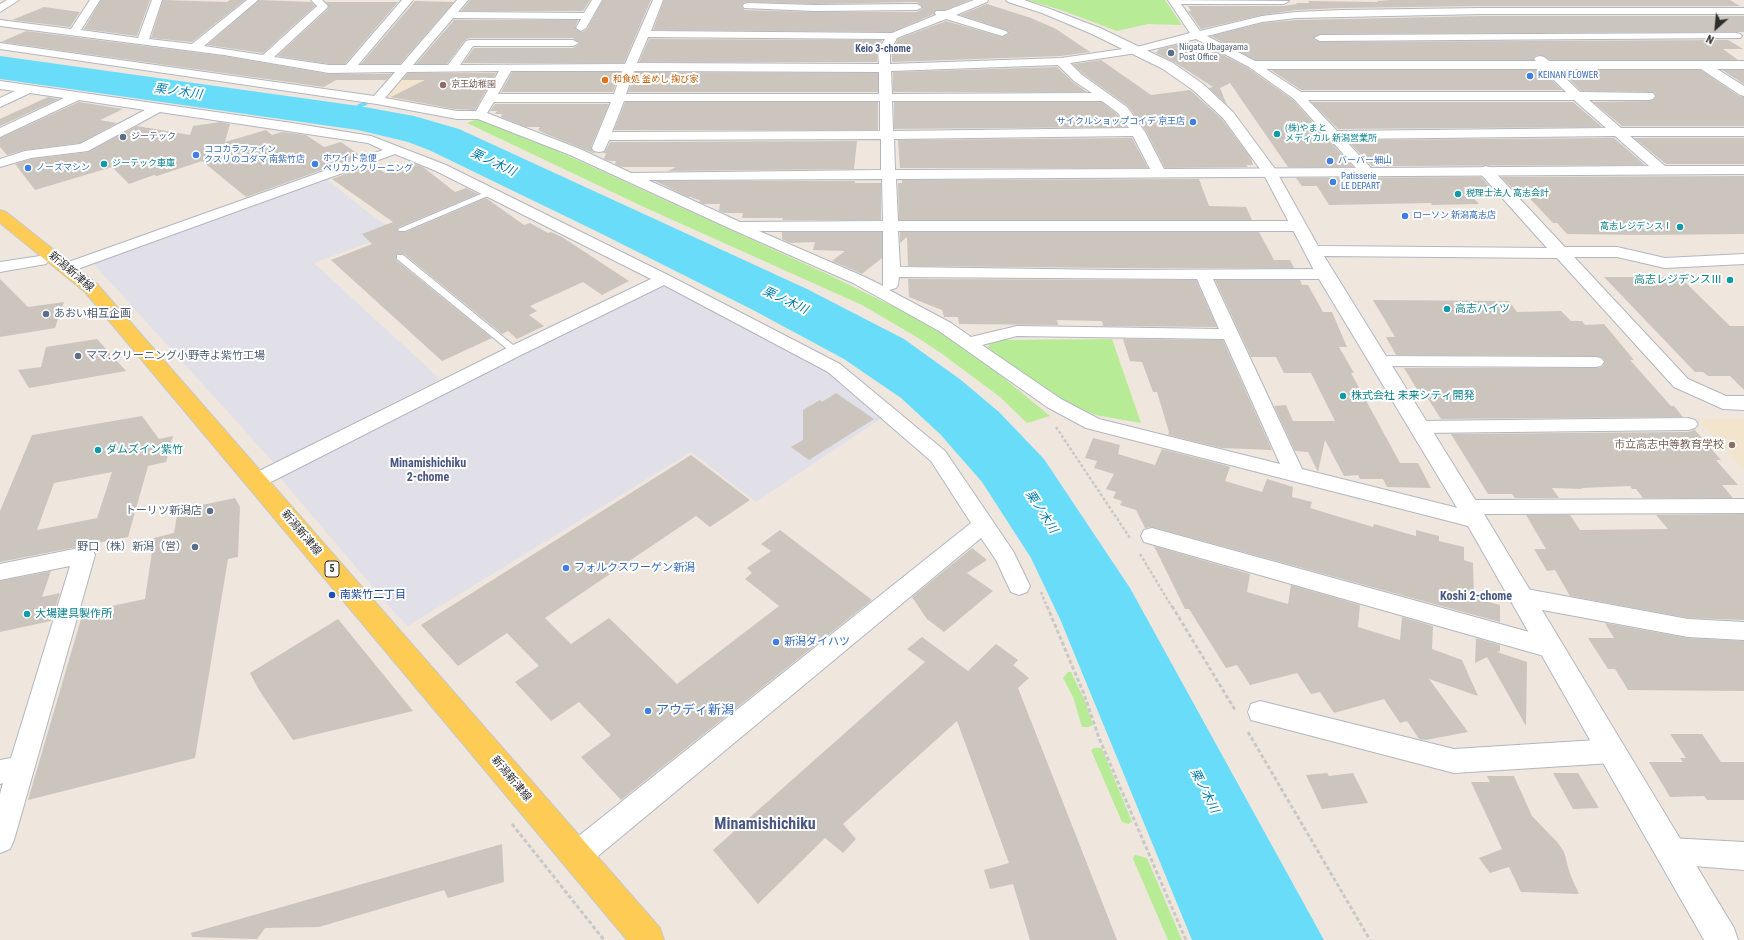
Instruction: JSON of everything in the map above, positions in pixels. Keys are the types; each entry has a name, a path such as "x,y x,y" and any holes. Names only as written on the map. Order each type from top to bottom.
{"main road":[{"name":"新潟新津線","path":"0,215 91,288 648,940"}],"street":[{"path":"0,9 14,0"},
{"path":"74,33 95,0"},
{"path":"142,42 157,0"},
{"path":"193,48 252,0"},
{"path":"265,59 323,6 316,0"},
{"path":"349,69 408,0"},
{"path":"377,100 452,16 464,0"},
{"path":"559,68 597,0"},
{"path":"594,161 619,98 625,78 658,0"},
{"path":"896,0 944,14 1002,34"},
{"path":"644,34 742,31 893,36 944,14 983,0"},
{"path":"1012,0 1046,11 1096,31 1168,66 1198,87 1228,115 1270,172 1297,226 1325,274 1472,514 1722,940"},
{"path":"1174,1 1284,0 1296,15"},
{"path":"1467,0 1546,64 1577,96 1661,170"},
{"path":"1677,0 1740,39"},
{"path":"1174,1 1197,35 1253,65 1298,96 1366,171"},
{"path":"748,7 917,7"},
{"path":"0,23 193,48 329,69 630,67 884,68 1061,61 1136,50 1262,19 1296,15 1342,13 1744,11"},
{"path":"452,16 588,16"},
{"path":"888,297 892,272 884,51 893,36"},
{"path":"1320,38 1513,37 1740,39"},
{"path":"451,69 470,43 573,43"},
{"path":"0,46 377,100 457,115 480,115 594,161 859,280 945,327 1054,403 1094,424 1295,474 1472,514 1744,506"},
{"path":"1061,61 1078,78 1123,110 1138,132 1159,173"},
{"path":"1253,65 1744,65"},
{"path":"1704,65 1744,92"},
{"path":"480,115 488,98 506,69"},
{"path":"0,84 76,97 292,127 371,140 441,168 664,279 834,368 938,456 1005,557 1019,586"},
{"path":"0,103 30,89"},
{"path":"1298,96 1649,96"},
{"path":"0,133 76,97"},
{"path":"488,98 1103,97"},
{"path":"0,163 30,154 83,148 158,108"},
{"path":"604,136 1138,132"},
{"path":"1332,135 1744,132"},
{"path":"66,268 395,150"},
{"path":"628,176 1744,170"},
{"path":"1486,171 1681,383 1723,402 1744,403"},
{"path":"736,226 891,224 1297,226"},
{"path":"1312,251 1617,252 1665,263 1744,260"},
{"path":"0,267 40,261"},
{"path":"0,272 24,270"},
{"path":"892,272 1115,275 1325,274"},
{"path":"1203,274 1295,474"},
{"path":"256,481 515,351 664,279"},
{"path":"966,343 1017,331 1230,334"},
{"path":"1378,361 1595,362"},
{"path":"1419,427 1688,424"},
{"path":"576,856 984,524"},
{"path":"1141,543 1551,648"},
{"path":"0,572 84,555 11,770 0,840"},
{"path":"1521,597 1688,628 1744,631"},
{"path":"1247,716 1454,761 1612,751"},
{"path":"1669,851 1744,856"}],"lane":[{"path":"402,229 491,193"},
{"path":"400,258 515,351"}],"path":[{"path":"1051,423 1062,435 1141,543 1247,716 1370,940"},
{"path":"1040,590 1084,694 1099,738 1186,940"}],"shaded area":[{"name":"京王幼稚園","path":"500,71 476,113 459,113 383,98 404,72"},
{"path":"325,178 370,214 397,232 314,263 440,379 274,463 92,262"},
{"path":"663,285 827,369 885,416 756,502 691,452 408,626 393,611 277,474 439,397"},
{"name":"市立高志中等教育学校","path":"1697,419 1744,419 1744,470"}],"green space":[{"path":"1027,0 1165,0 1182,25 1148,24 1117,31 1061,10"},
{"path":"477,119 553,149 825,273 931,325 982,360 1050,416 1027,423 1000,397 941,353 862,305 646,208 467,123"},
{"path":"1112,339 1141,423 1095,415 1055,397 987,347 995,340"},
{"path":"1068,672 1071,672 1085,701 1093,725 1089,727 1082,727 1073,697 1063,678"},
{"path":"1094,748 1101,748 1103,751 1132,822 1128,824 1122,822 1091,750"},
{"path":"1135,855 1147,858 1182,940 1168,940 1133,859"}],"water":[{"name":"栗ノ木川","path":"0,56 359,106 414,116 459,129 807,289 904,339 961,380 999,412 1044,459 1130,588 1324,940 1192,940 1060,619 1031,558 982,482 940,434 901,398 844,359 753,310 600,233 429,150 408,142 358,130 0,79"}],"building":[{"path":"101,0 150,0 137,36 84,29"},
{"path":"163,0 227,2 230,0 245,0 192,42 151,38"},
{"path":"259,0 311,2 315,6 263,53 207,45"},
{"path":"470,0 590,0 583,11 461,11"},
{"path":"603,0 651,0 624,63 463,63 474,48 573,48 580,44 573,38 470,38 465,40 447,64 416,64 454,20 578,20 575,28 582,32 587,29"},
{"path":"664,0 970,0 945,10 936,10 934,14 892,32 653,30","holes":["748,2 814,4 917,2 923,8 917,12 814,12 744,10 742,7 743,3"]},
{"path":"1730,0 1740,6 1481,6 1342,8 1296,10 1262,15 1201,29 1188,11 1191,11 1188,6 1284,6 1297,4 1296,3 1310,3 1308,1 1378,2 1377,1"},
{"path":"415,1 454,2 400,64 361,64"},
{"path":"326,2 398,2 345,64 329,64 277,56 328,9 329,6"},
{"path":"987,4 1031,18 1056,29 1090,52 1061,56 892,62 892,51 898,39 946,21 1002,37 1009,34 1006,30 960,15"},
{"path":"44,7 80,12 70,27 12,20"},
{"path":"1481,16 1744,16 1744,32 1320,34 1313,39 1320,42 1728,40 1743,49 1723,49 1738,60 1550,60 1540,55 1535,56 1533,60 1255,60 1211,36 1262,23 1296,20"},
{"path":"26,31 224,56 329,74 392,74 386,80 336,80 324,87 1,42"},
{"path":"649,39 882,40 877,50 877,62 639,62"},
{"path":"1185,43 1220,63 1211,49 1248,68 1293,100 1353,167 1288,167 1230,83 1220,88 1227,105 1209,88 1213,87 1174,62 1156,53 1159,49"},
{"path":"1101,60 1151,95 1190,90 1222,119 1251,158 1253,165 1246,165 1248,167 1165,168 1146,131 1128,106 1083,74 1073,64"},
{"path":"1057,67 1073,82 1087,92 893,92 893,72"},
{"path":"1271,70 1542,70 1562,90 1301,90"},
{"path":"1560,70 1701,70 1739,96 1744,97 1744,126 1622,126 1593,102 1649,101 1656,97 1654,92 1581,91"},
{"path":"1722,70 1744,70 1744,84"},
{"path":"512,72 620,72 613,92 501,92"},
{"path":"635,72 878,73 878,92 628,92"},
{"name":"京王幼稚園","path":"408,73 496,73 475,110 454,109 391,97 425,80 402,80"},
{"path":"48,97 59,99 0,126 0,119"},
{"path":"79,102 123,109 100,120 117,123 80,143 25,150 7,155 0,147 0,138"},
{"path":"625,102 878,102 878,130 614,130"},
{"path":"894,102 1102,102 1117,114 1126,127 894,129"},
{"path":"1311,102 1573,102 1602,127 1338,129"},
{"path":"495,104 609,104 591,147 593,152 598,153 593,153 546,134 538,130 540,127 526,127 501,117 502,114 495,114 497,111 490,111"},
{"path":"220,122 230,124 225,142 266,130 272,135 282,132 306,135 324,147 341,142 361,156 246,197 202,161 129,184 112,167 35,190 15,164 31,159 88,152 137,126 190,135 193,126"},
{"path":"1132,138 1148,168 900,168 898,140"},
{"path":"1614,138 1645,165 1372,166 1347,140"},
{"path":"1634,138 1744,138 1744,164 1666,164"},
{"path":"857,141 854,169 668,171 676,167 621,167 615,164 616,161 604,159 606,153 600,153 605,152 610,142"},
{"path":"411,162 423,167 455,192 466,188 478,194 397,228 399,232 406,232 486,198 524,225 530,223 548,233 551,232 562,237 629,281 602,295 583,282 530,306 537,311 529,315 544,326 517,339 508,331 502,334 404,254 396,254 396,260 492,338 442,361 331,260 372,244 362,234 393,222 332,179 372,164 385,173"},
{"path":"1744,176 1744,234 1643,235 1567,234 1557,223 1553,223 1519,187 1511,187 1501,177"},
{"path":"1481,177 1490,187 1464,187 1479,204 1432,205 1431,203 1329,205 1317,186 1302,186 1296,178"},
{"path":"1199,179 1209,206 1246,207 1252,220 899,220 898,183 902,183 902,180"},
{"path":"655,181 855,181 855,183 881,183 881,220 782,220 783,218 742,218 743,213 725,213 719,211 720,204 703,204 699,202 700,200 688,197"},
{"path":"782,232 882,232 882,258 862,274 832,261 845,251 813,250 815,242 790,243 782,239"},
{"path":"900,232 1259,232 1274,260 1290,260 1294,268 908,266 907,237 900,243"},
{"path":"1604,277 1680,277 1730,326 1744,326 1744,390 1730,376 1708,376 1703,372 1695,372"},
{"path":"0,279 28,307 64,302 55,328 0,337"},
{"path":"908,279 1196,280 1217,327 1103,326 1102,321 1057,320 1058,325 959,324 958,317 944,317 942,310 909,297"},
{"path":"1215,280 1300,280 1302,285 1308,285 1323,312 1332,312 1347,347 1339,347 1354,373 1351,373 1400,463 1418,463 1431,488 1387,487 1383,479 1360,479 1358,475 1344,476 1325,440 1318,472 1308,452 1295,451 1274,406 1286,405 1293,421 1335,421 1311,373 1284,373 1276,357 1251,357"},
{"path":"1373,300 1509,301 1517,312 1561,311 1571,321 1582,321 1585,325 1604,324 1634,360 1630,360 1671,406 1674,406 1683,417 1441,419 1423,391 1418,391 1404,368 1595,368 1602,367 1605,361 1601,357 1595,356 1396,355 1386,337 1395,337"},
{"name":"ママ.クリーニング小野寺よ紫竹工場","path":"97,339 126,371 29,388 18,370 41,367 46,347"},
{"path":"1123,339 1223,340 1272,450 1221,448 1168,435 1169,432 1157,392 1153,392 1142,362 1130,361"},
{"path":"836,393 874,419 809,460 791,447 803,440 803,410 820,400 822,402"},
{"path":"142,416 159,439 173,436 166,462 148,466 128,537 0,562 0,511 32,435","holes":["112,472 97,518 37,530 54,483"]},
{"path":"1695,430 1721,460 1716,460 1738,485 1722,485 1733,498 1643,498 1636,489 1632,489 1630,486 1581,488 1582,489 1552,488 1559,498 1515,498 1512,494 1488,494 1451,434 1688,432"},
{"path":"1093,438 1120,445 1118,454 1155,465 1162,449 1224,465 1230,467 1225,481 1262,492 1267,479 1293,487 1292,497 1312,502 1310,508 1373,527 1374,524 1416,536 1416,530 1439,536 1439,541 1464,547 1464,560 1473,563 1474,598 1500,605 1500,622 1152,527 1145,528 1136,510 1120,505 1122,501 1113,498 1116,492 1106,489 1114,474 1094,468 1097,461 1085,458"},
{"path":"691,455 750,500 710,527 696,516 545,618 571,644 609,618 677,684 779,606 745,579 752,573 747,568 771,551 761,544 780,530 872,600 621,800 581,757 611,735 579,702 551,721 515,682 539,666 507,633 458,666 421,625"},
{"path":"235,498 240,507 238,557 228,559 195,758 28,800 83,612 145,599 154,538 174,533 178,510"},
{"path":"1744,514 1744,620 1688,618 1570,596 1555,570 1547,571 1534,549 1546,549 1526,515 1570,515 1580,530 1668,529 1656,515"},
{"path":"1154,546 1250,574 1247,592 1288,604 1291,585 1360,605 1358,627 1400,640 1402,617 1433,626 1432,649 1462,660 1478,696 1429,679 1468,732 1426,740 1419,739 1407,721 1400,723 1384,699 1334,713 1320,692 1311,694 1297,673 1250,685 1237,665 1226,668 1189,609 1185,609"},
{"path":"972,548 987,560 967,573 993,591 944,632 927,619 912,597"},
{"path":"51,571 42,597 60,593 51,621 0,632 0,581"},
{"path":"338,619 413,711 293,740 259,690 250,673"},
{"path":"1605,623 1688,638 1744,641 1744,691 1628,690 1615,669 1608,669 1588,638 1614,638"},
{"path":"922,637 968,671 996,644 1018,660 1013,665 1029,678 1018,688 1117,940 1030,940 1013,884 990,889 984,870 1009,863 957,721 843,824 856,839 843,853 825,838 758,904 713,850 925,662 907,649"},
{"path":"1476,638 1500,645 1500,651 1497,652 1527,662 1526,726 1487,657 1475,663"},
{"path":"1670,734 1702,734 1721,762 1744,762 1744,800 1707,800 1704,796 1670,797 1649,762 1683,762 1680,758 1686,758"},
{"path":"1327,773 1329,776 1353,773 1368,803 1322,809 1306,775"},
{"path":"1553,773 1578,773 1599,808 1573,809"},
{"path":"1487,776 1514,776 1532,816 1558,843 1564,852 1570,874 1579,894 1521,892 1509,867 1490,873 1479,858 1502,849 1471,782 1490,782"},
{"path":"502,844 504,882 448,898 444,890 319,927 265,928 257,939 192,937 191,933"}],"waterway":[{"path":"359,106 366,103"}],"place":[{"name":"Niigata Ubagayama Post Office","path":"1171,53"},
{"name":"KEINAN FLOWER","path":"1530,76"},
{"name":"和食処 釜めし 掬び家","path":"605,80"},
{"name":"京王幼稚園","path":"443,85"},
{"name":"サイクルショップコイデ 京王店","path":"1193,122"},
{"name":"(株)やまと メディカル 新潟営業所","path":"1277,134"},
{"name":"ジーテック","path":"123,137"},
{"name":"ココカラファイン クスリのコダマ 南紫竹店","path":"196,155"},
{"name":"バーバー細山","path":"1330,161"},
{"name":"ジーテック車庫","path":"104,164"},
{"name":"ホワイト急便 ペリカンクリーニング","path":"315,164"},
{"name":"ノーズマシン","path":"28,168"},
{"name":"Patisserie LE DEPART","path":"1333,182"},
{"name":"税理士法人 高志会計","path":"1458,194"},
{"name":"ローソン 新潟高志店","path":"1405,216"},
{"name":"高志レジデンスⅠ","path":"1680,227"},
{"name":"高志レジデンスⅢ","path":"1730,280"},
{"name":"高志ハイツ","path":"1447,309"},
{"name":"あおい相互企画","path":"46,314"},
{"name":"ママ.クリーニング小野寺よ紫竹工場","path":"78,356"},
{"name":"株式会社 未来シティ開発","path":"1343,396"},
{"name":"市立高志中等教育学校","path":"1732,445"},
{"name":"ダムズイン紫竹","path":"98,450"},
{"name":"トーリツ新潟店","path":"210,511"},
{"name":"野口（株）新潟（営）","path":"195,547"},
{"name":"フォルクスワーゲン新潟","path":"566,568"},
{"name":"南紫竹二丁目","path":"332,595"},
{"name":"大場建具製作所","path":"27,614"},
{"name":"新潟ダイハツ","path":"776,642"},
{"name":"アウディ新潟","path":"648,711"}],"district":[{"name":"Keio 3-chome","path":"883,49"},
{"name":"Minamishichiku 2-chome","path":"428,471"},
{"name":"Koshi 2-chome","path":"1476,597"},
{"name":"Minamishichiku","path":"765,825"}]}
